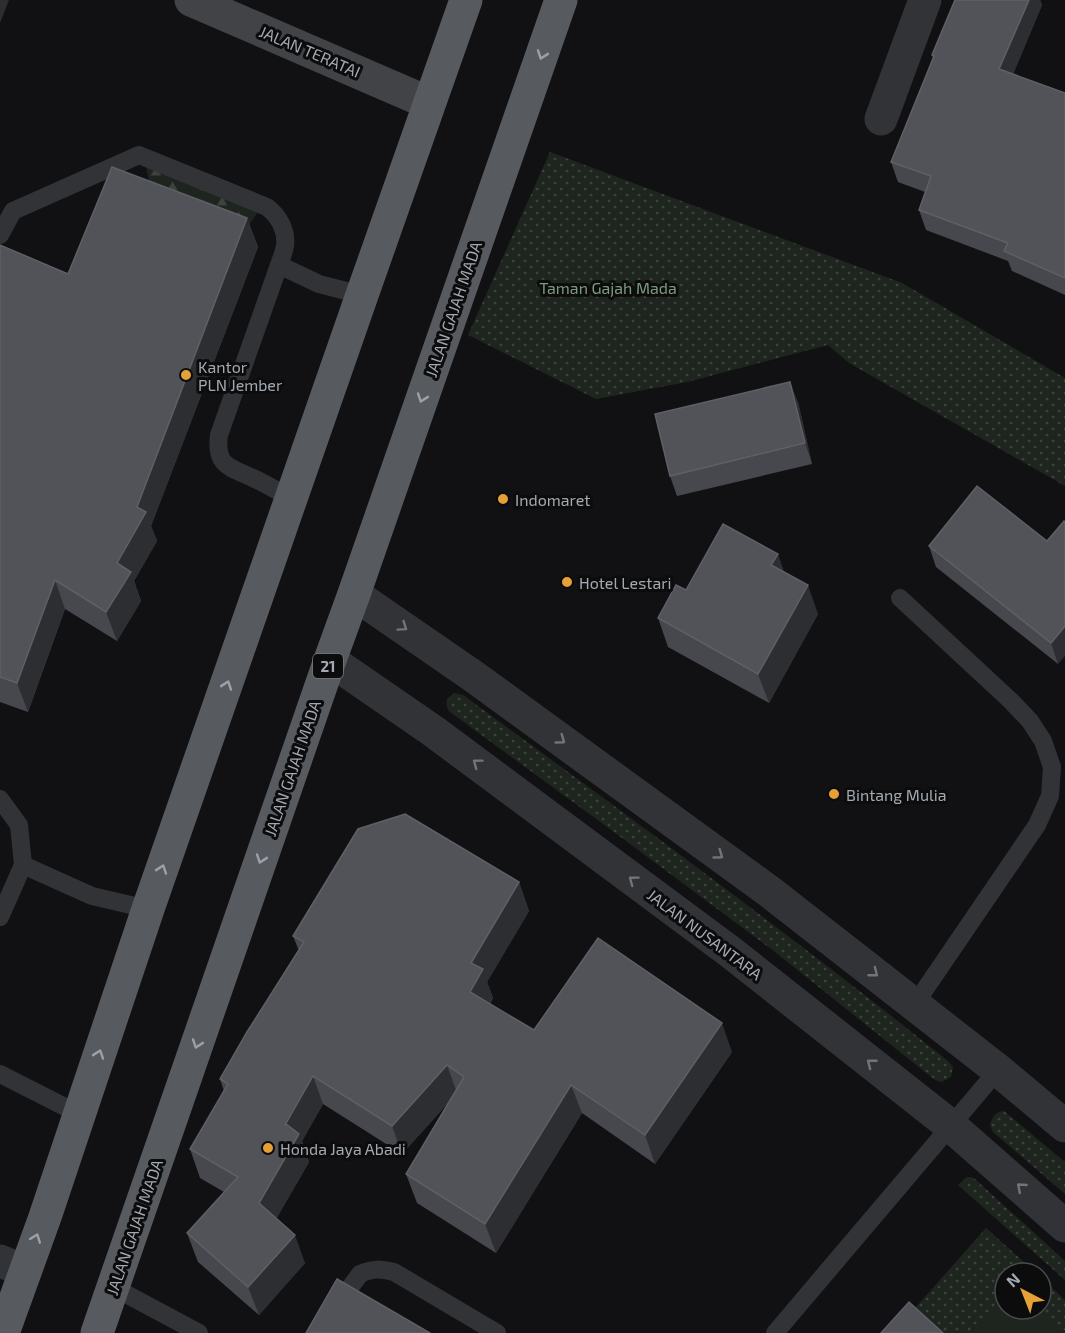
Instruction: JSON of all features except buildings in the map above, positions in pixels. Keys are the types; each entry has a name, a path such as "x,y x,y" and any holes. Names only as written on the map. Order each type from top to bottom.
{"highway":[{"path":"3,1333 12,1266 48,1206 148,909 466,0"},
{"name":"JALAN GAJAH MADA","path":"97,1333 561,0"}],"main road":[{"name":"JALAN TERATAI","path":"191,0 429,103"}],"street":[{"path":"880,119 925,0"},
{"path":"354,594 473,676 760,885 915,1004 1065,1126"},
{"name":"JALAN NUSANTARA","path":"330,660 433,731 729,951 951,1126 1065,1226"}],"lane":[{"path":"0,235 13,211 139,155 273,211 283,227 285,245 219,435 217,448 222,459 230,468 292,498"},
{"path":"279,265 319,284 362,295"},
{"path":"900,598 1030,721 1043,741 1052,767 1050,796 1037,825 915,1004"},
{"path":"0,799 19,825 23,865 0,917"},
{"path":"23,865 92,896 148,909"},
{"path":"775,1333 998,1070"},
{"path":"0,1074 79,1114"},
{"path":"316,1333 360,1274 380,1269 394,1272 497,1333"},
{"path":"113,1287 199,1333"}],"green space":[{"name":"Taman Gajah Mada","path":"550,152 902,283 1065,378 1065,486 849,363 828,345 687,382 596,399 468,335"},
{"path":"146,166 259,210 247,228 151,191"},
{"path":"455,693 463,695 829,967 948,1061 953,1067 951,1077 941,1082 935,1080 775,952 450,712 447,701"},
{"path":"1004,1111 1065,1162 1065,1194 993,1132 990,1125 992,1119 997,1113"},
{"path":"967,1177 975,1179 1065,1261 1065,1280 1053,1269 1053,1261 1044,1261 958,1185"},
{"path":"986,1228 1023,1261 993,1261 993,1321 1053,1321 1053,1289 1065,1300 1065,1333 893,1333"},
{"path":"993,1307 993,1321 1047,1321 1060,1333 969,1333"}],"place":[{"name":"Kantor PLN Jember","path":"186,375"},
{"name":"Indomaret","path":"503,499"},
{"name":"Hotel Lestari","path":"567,582"},
{"name":"Bintang Mulia","path":"834,794"},
{"name":"Honda Jaya Abadi","path":"268,1148"}]}
